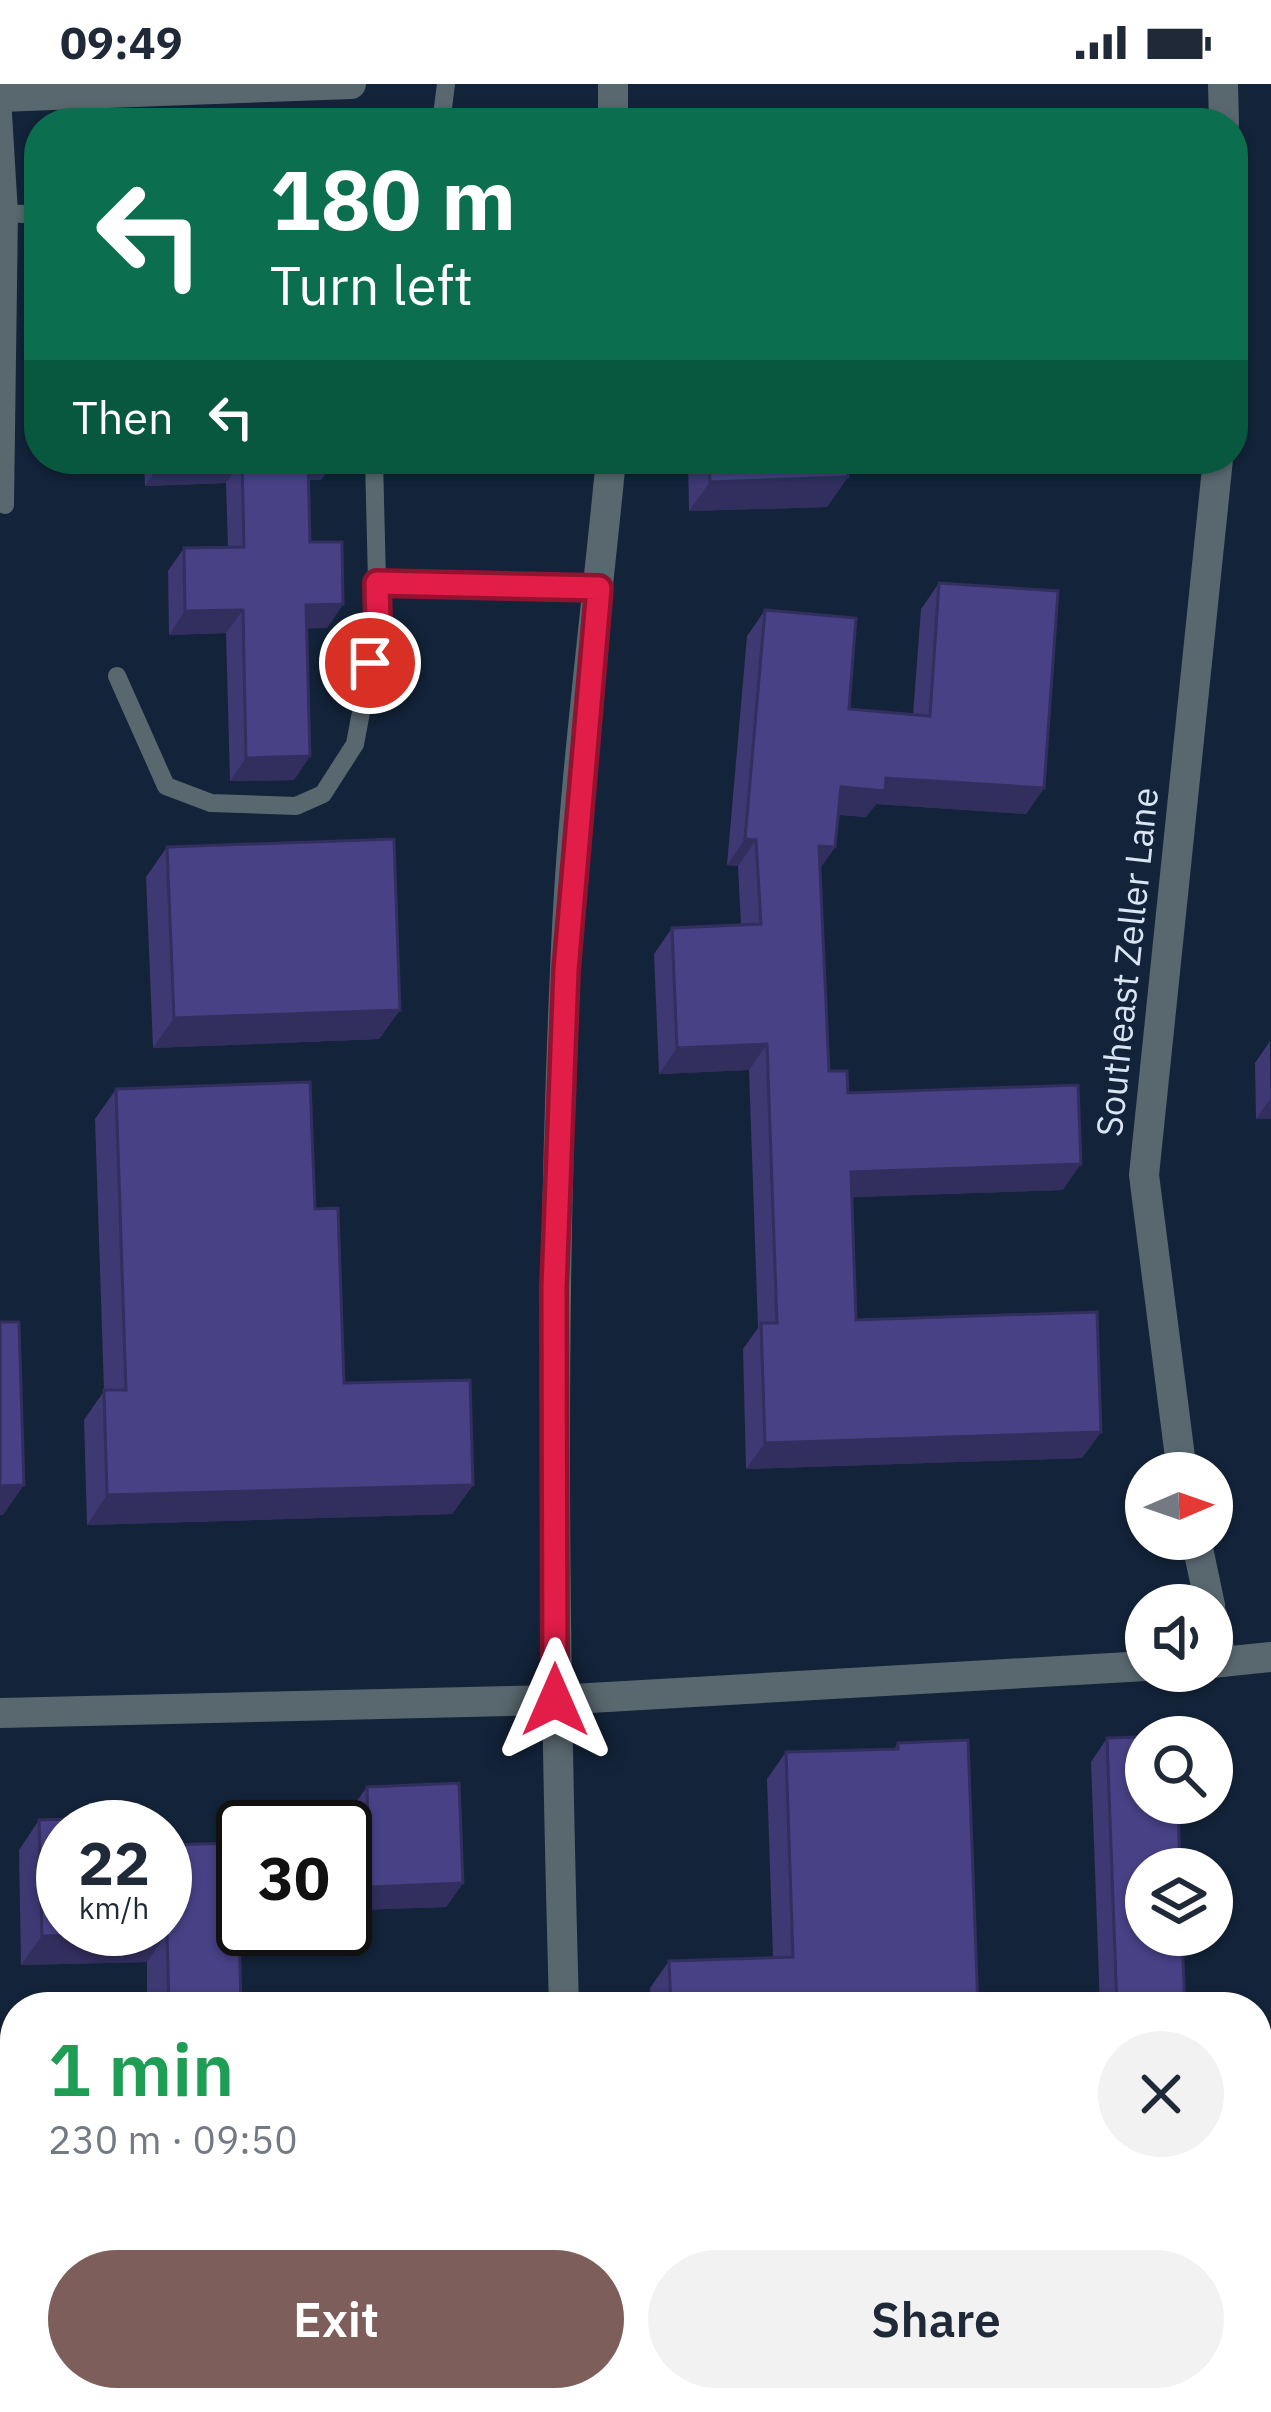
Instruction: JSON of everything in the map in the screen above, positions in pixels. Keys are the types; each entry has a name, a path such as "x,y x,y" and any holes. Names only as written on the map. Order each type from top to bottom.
{"street":[{"path":"1,97 351,84"},
{"path":"563,1992 555,1700 554,1288 566,970 610,474"},
{"name":"Southeast Zeller Lane","path":"1178,1452 1144,1175 1216,474"},
{"path":"1233,1661 1271,1657"},
{"path":"0,1713 555,1700 1125,1667"}],"lane":[{"path":"1,97 9,213 5,505"},
{"path":"9,213 24,214"},
{"path":"117,676 166,786 211,802 296,806 323,794 355,744 378,622 374,474"},
{"path":"377,583 599,588"}],"building":[{"path":"242,474 308,474 310,542 342,542 343,604 306,605 310,756 246,758 243,610 185,611 184,548 244,547"},
{"path":"710,474 848,477 710,482"},
{"path":"939,583 1058,591 1044,788 886,778 885,791 841,787 835,847 819,846 829,1071 847,1071 848,1093 1078,1085 1081,1164 851,1172 856,1320 1097,1312 1101,1432 765,1443 761,1323 777,1323 767,1044 677,1048 672,928 761,924 756,840 745,839 765,610 856,618 849,709 930,716"},
{"path":"394,839 400,1010 174,1018 167,847"},
{"path":"310,1082 315,1209 338,1208 344,1383 470,1380 473,1485 107,1495 104,1390 126,1390 116,1089"},
{"path":"0,1322 19,1322 24,1485 0,1486"},
{"path":"1125,1737 1125,1824 1179,1824 1179,1848 1125,1848 1125,1956 1183,1956 1184,1992 1116,1992 1107,1738"},
{"path":"968,1740 977,1992 670,1992 669,1961 793,1957 786,1752 898,1749 898,1743"},
{"path":"459,1783 463,1883 372,1887 372,1800 367,1800 367,1787"},
{"path":"192,1844 216,1844 216,1956 240,1956 241,1992 169,1992 168,1956 192,1956"}],"route":[{"path":"370,663 378,622 377,583 599,588 567,924 554,1288 555,1700"}]}
